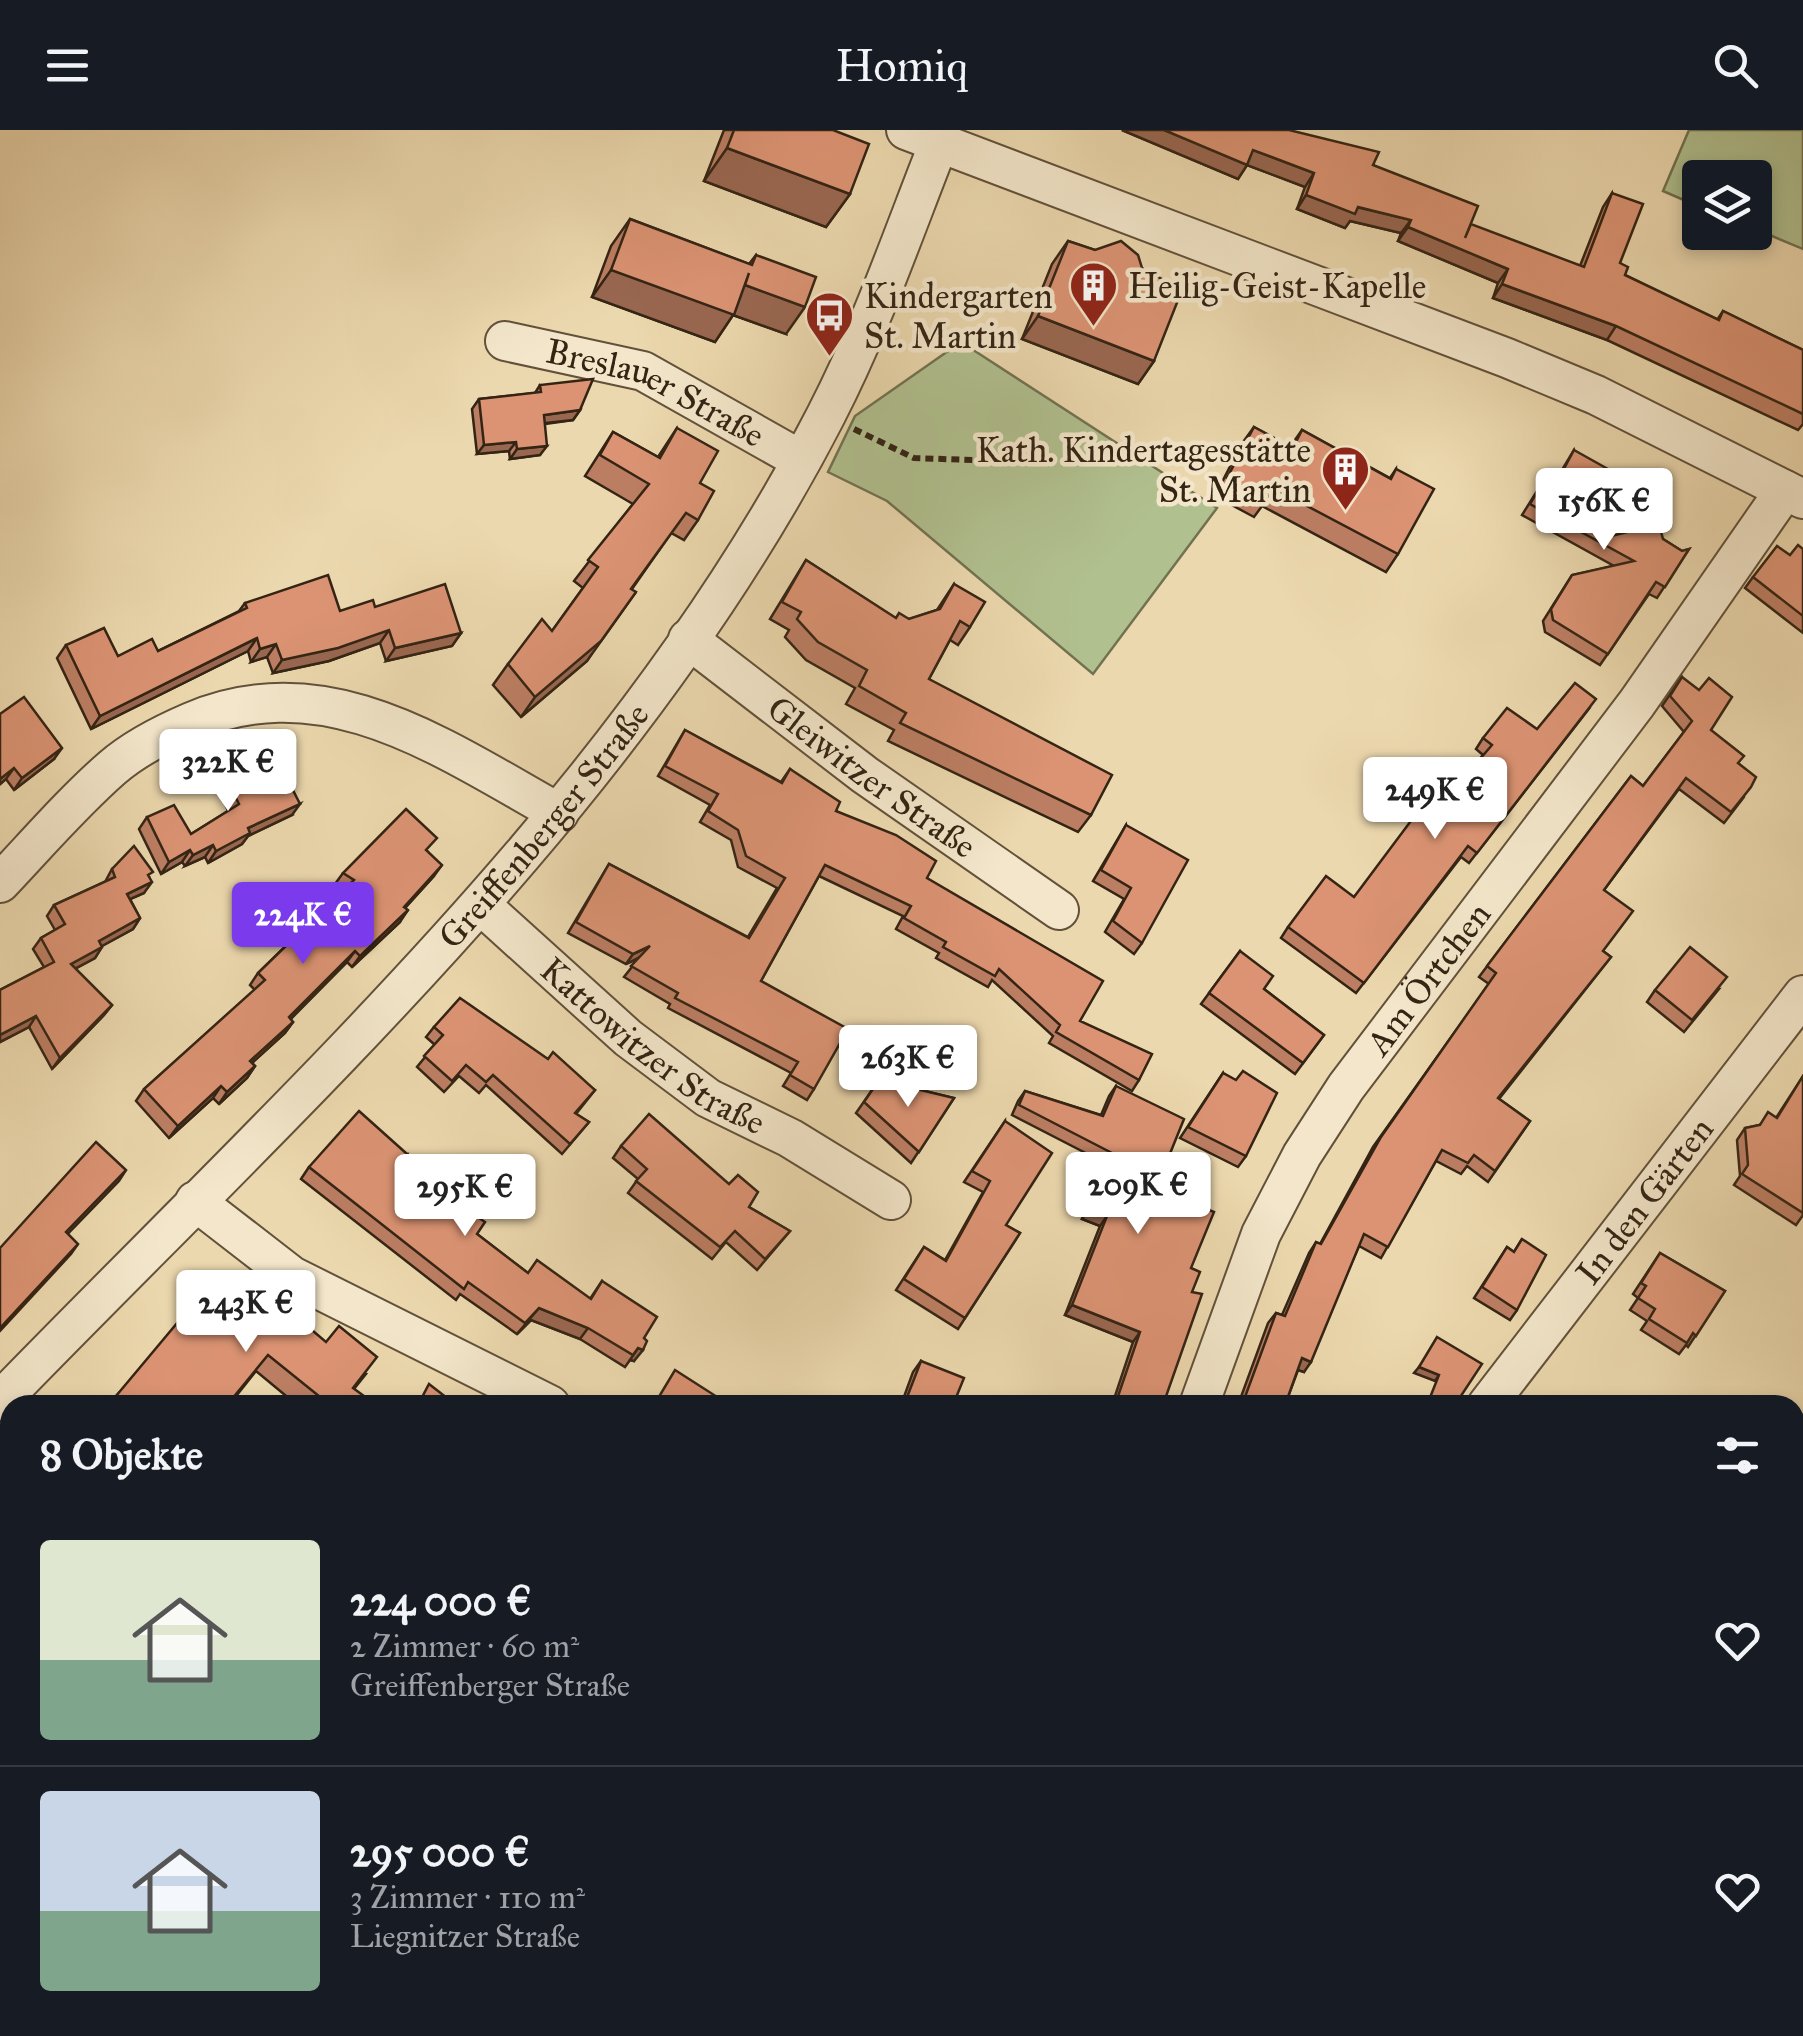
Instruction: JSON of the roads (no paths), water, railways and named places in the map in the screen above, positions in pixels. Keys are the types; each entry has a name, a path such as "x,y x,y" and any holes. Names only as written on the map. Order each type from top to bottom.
{"street":[{"name":"Greiffenberger Straße","path":"6,1395 482,906 559,813 688,638 746,556 826,416 922,136"},
{"path":"922,136 1596,395 1794,495"},
{"name":"Breslauer Straße","path":"504,341 643,370 801,460"},
{"name":"Am Örtchen","path":"1203,1395 1262,1234 1302,1155 1346,1087 1794,495"},
{"name":"Gleiwitzer Straße","path":"688,638 865,776 1058,910"},
{"path":"0,882 114,767 158,736 242,703 321,704 368,715 442,748 559,813"},
{"name":"Kattowitzer Straße","path":"482,906 628,1038 708,1098 790,1138 890,1200"},
{"name":"In den Gärten","path":"1495,1395 1803,995"},
{"path":"195,1201 292,1276 530,1395"}],"place":[{"name":"Heilig-Geist-Kapelle","path":"1093,328"},
{"name":"Kindergarten St. Martin","path":"829,358"},
{"name":"Kath. Kindertagesstätte St. Martin","path":"1346,512"}]}
